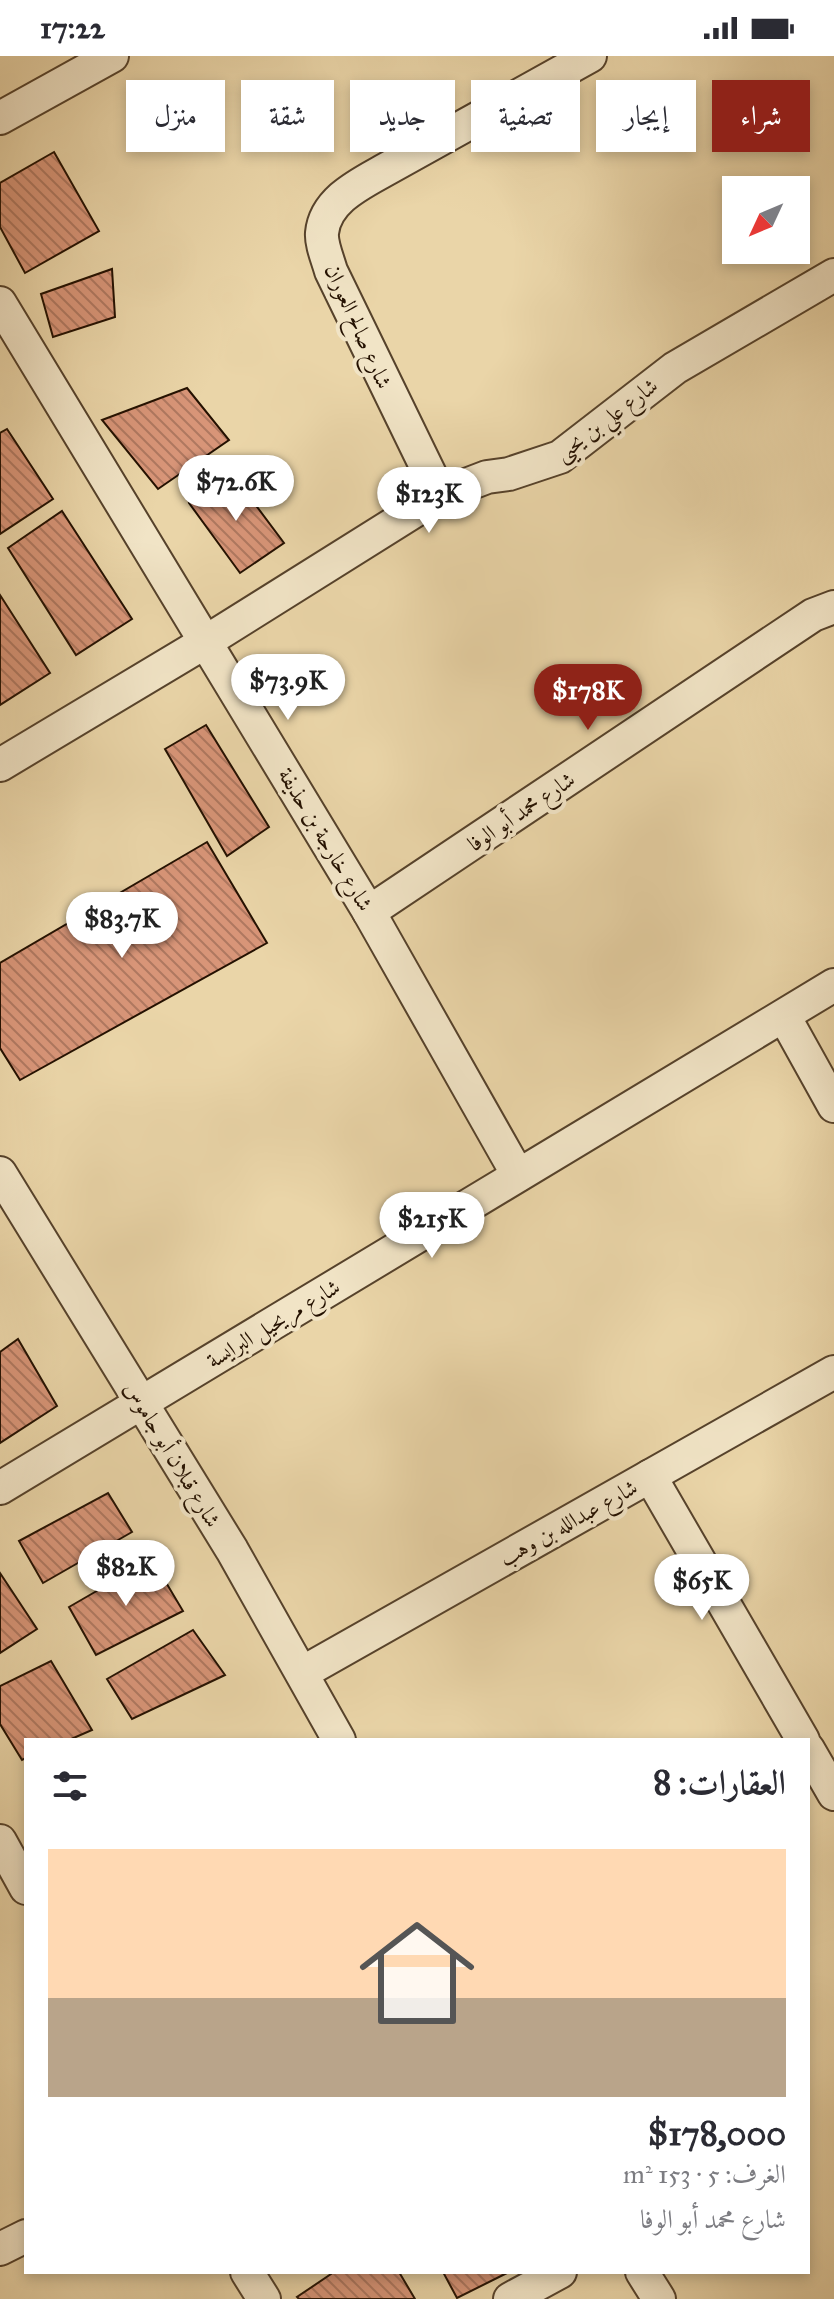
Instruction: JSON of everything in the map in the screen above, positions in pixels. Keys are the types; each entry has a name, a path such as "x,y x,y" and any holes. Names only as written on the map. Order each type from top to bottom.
{"street":[{"path":"0,118 112,56"},
{"name":"شارع صالح العوران","path":"440,495 331,271 322,234 329,210 353,188 590,56"},
{"name":"شارع علي بن يحيى","path":"0,765 207,641 440,495 487,477 509,474 560,457 675,368 834,275"},
{"name":"شارع خارجة بن حذيفة","path":"0,303 369,912 518,1175"},
{"name":"شارع محمد أبو الوفا","path":"369,912 813,615 834,607"},
{"name":"شارع مريحيل البرايسة","path":"0,1488 834,985"},
{"path":"784,1016 834,1106"},
{"name":"شارع قبلان أبو جاموس","path":"0,1173 142,1402 338,1738"},
{"name":"شارع عبدالله بن وهب","path":"302,1673 834,1372"},
{"path":"650,1476 802,1738"},
{"path":"810,1752 834,1794"},
{"path":"0,1841 24,1884"},
{"path":"0,2249 24,2237"},
{"path":"248,2274 264,2299"},
{"path":"510,2299 556,2274"},
{"path":"643,2274 659,2299"}],"building":[{"path":"54,152 99,231 25,273 0,227 0,183"},
{"path":"112,269 115,317 53,337 41,294"},
{"path":"187,388 229,440 158,489 102,420"},
{"path":"7,429 53,499 0,534 0,433"},
{"path":"231,472 284,543 240,573 189,503"},
{"path":"62,511 132,619 76,655 8,548"},
{"path":"0,595 50,673 0,705"},
{"path":"206,725 269,827 227,856 165,749"},
{"path":"207,842 267,943 20,1080 0,1048 0,963"},
{"path":"18,1339 57,1406 0,1443 0,1352"},
{"path":"108,1493 132,1532 43,1583 19,1541"},
{"path":"152,1559 183,1611 96,1655 69,1607"},
{"path":"0,1573 37,1629 0,1653"},
{"path":"193,1630 225,1675 132,1719 107,1679"},
{"path":"51,1661 92,1730 74,1738 24,1738 22,1760 0,1724 0,1686"},
{"path":"331,2274 400,2274 415,2299 299,2299 297,2297"},
{"path":"444,2274 505,2274 457,2298"}]}
